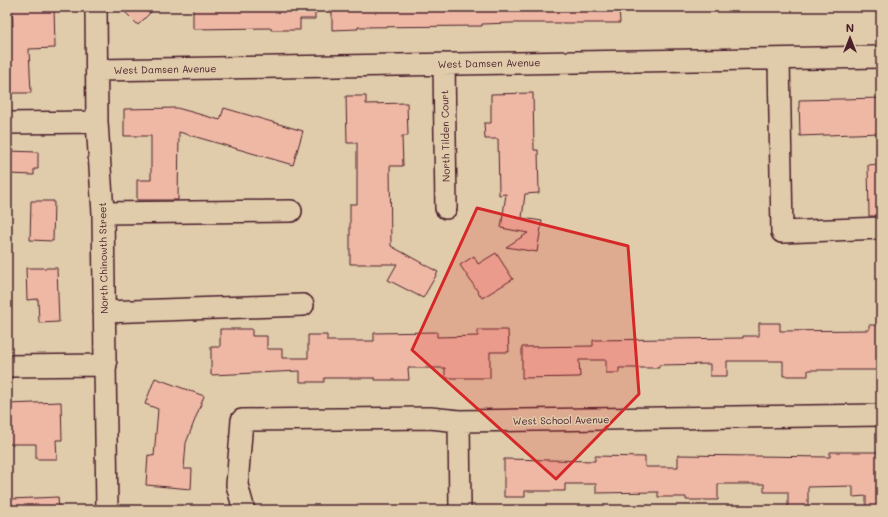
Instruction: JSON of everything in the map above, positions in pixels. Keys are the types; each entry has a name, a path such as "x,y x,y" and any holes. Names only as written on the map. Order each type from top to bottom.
{"street":[{"name":"North Chinowth Street","path":"96,7 98,70 97,122 103,213 107,510"},
{"name":"West Damsen Avenue","path":"98,70 881,57"},
{"path":"779,59 782,232 881,228"},
{"name":"North Tilden Court","path":"444,64 446,208"},
{"path":"7,123 97,122"},
{"path":"103,213 292,211"},
{"path":"104,312 302,305"},
{"path":"7,366 106,365"},
{"name":"West School Avenue","path":"244,510 237,485 242,420 430,418 459,421 881,415"},
{"path":"459,421 460,510"}],"highlighted area":[{"path":"477,208 628,246 639,394 556,479 412,350"}],"building":[{"path":"12,7 54,7 55,48 29,49 31,93 7,93 7,26 13,26"},
{"path":"120,7 156,7 138,25"},
{"path":"193,7 315,7 315,19 300,19 300,30 271,30 271,28 193,29"},
{"path":"619,7 620,23 510,23 482,24 482,26 358,27 358,29 332,30 332,8"},
{"path":"533,93 534,150 538,150 539,193 525,194 522,218 542,221 537,252 506,247 528,233 501,228 506,194 499,195 498,139 485,139 484,123 491,123 491,94"},
{"path":"346,96 366,96 366,104 407,103 408,136 402,136 403,166 390,166 391,246 438,272 423,298 388,280 397,264 350,264 350,204 357,204 357,143 347,143"},
{"path":"881,98 881,133 800,136 799,100"},
{"path":"177,108 220,120 224,108 303,131 293,165 179,132 178,200 137,200 137,180 151,180 151,136 124,136 124,109"},
{"path":"7,151 38,152 38,169 34,169 34,175 7,174"},
{"path":"881,164 881,216 869,216 868,165"},
{"path":"31,201 54,201 53,241 30,240"},
{"path":"496,253 513,279 482,298 460,265 474,256 478,264"},
{"path":"26,268 57,268 59,322 39,323 38,299 27,300"},
{"path":"759,323 780,323 780,331 869,330 869,325 881,325 881,370 808,370 808,376 783,376 783,361 727,361 727,376 710,376 710,364 659,365 659,368 619,368 619,373 606,373 606,360 579,360 580,377 522,378 522,347 593,346 593,340 743,338 743,336 759,336"},
{"path":"220,329 252,329 252,336 267,336 267,349 282,349 282,358 308,358 308,335 327,335 327,341 374,341 374,333 437,332 437,337 478,336 478,330 508,330 509,352 490,352 490,378 445,378 445,368 408,368 409,380 324,378 324,382 300,382 300,371 211,375 211,347 220,347"},
{"path":"155,378 204,396 186,443 184,469 192,469 191,489 146,485 148,455 154,456 158,409 145,404"},
{"path":"61,402 62,440 56,440 57,459 36,459 36,444 7,444 7,404"},
{"path":"830,452 881,452 881,510 866,510 866,496 853,497 853,486 808,487 808,509 788,509 788,492 764,492 764,484 718,484 718,500 686,500 686,497 658,497 658,492 596,493 596,484 565,484 565,491 525,491 525,497 504,497 504,459 595,461 595,456 645,457 645,467 678,467 678,455 830,457"},
{"path":"58,497 59,510 11,510 11,499"}]}
